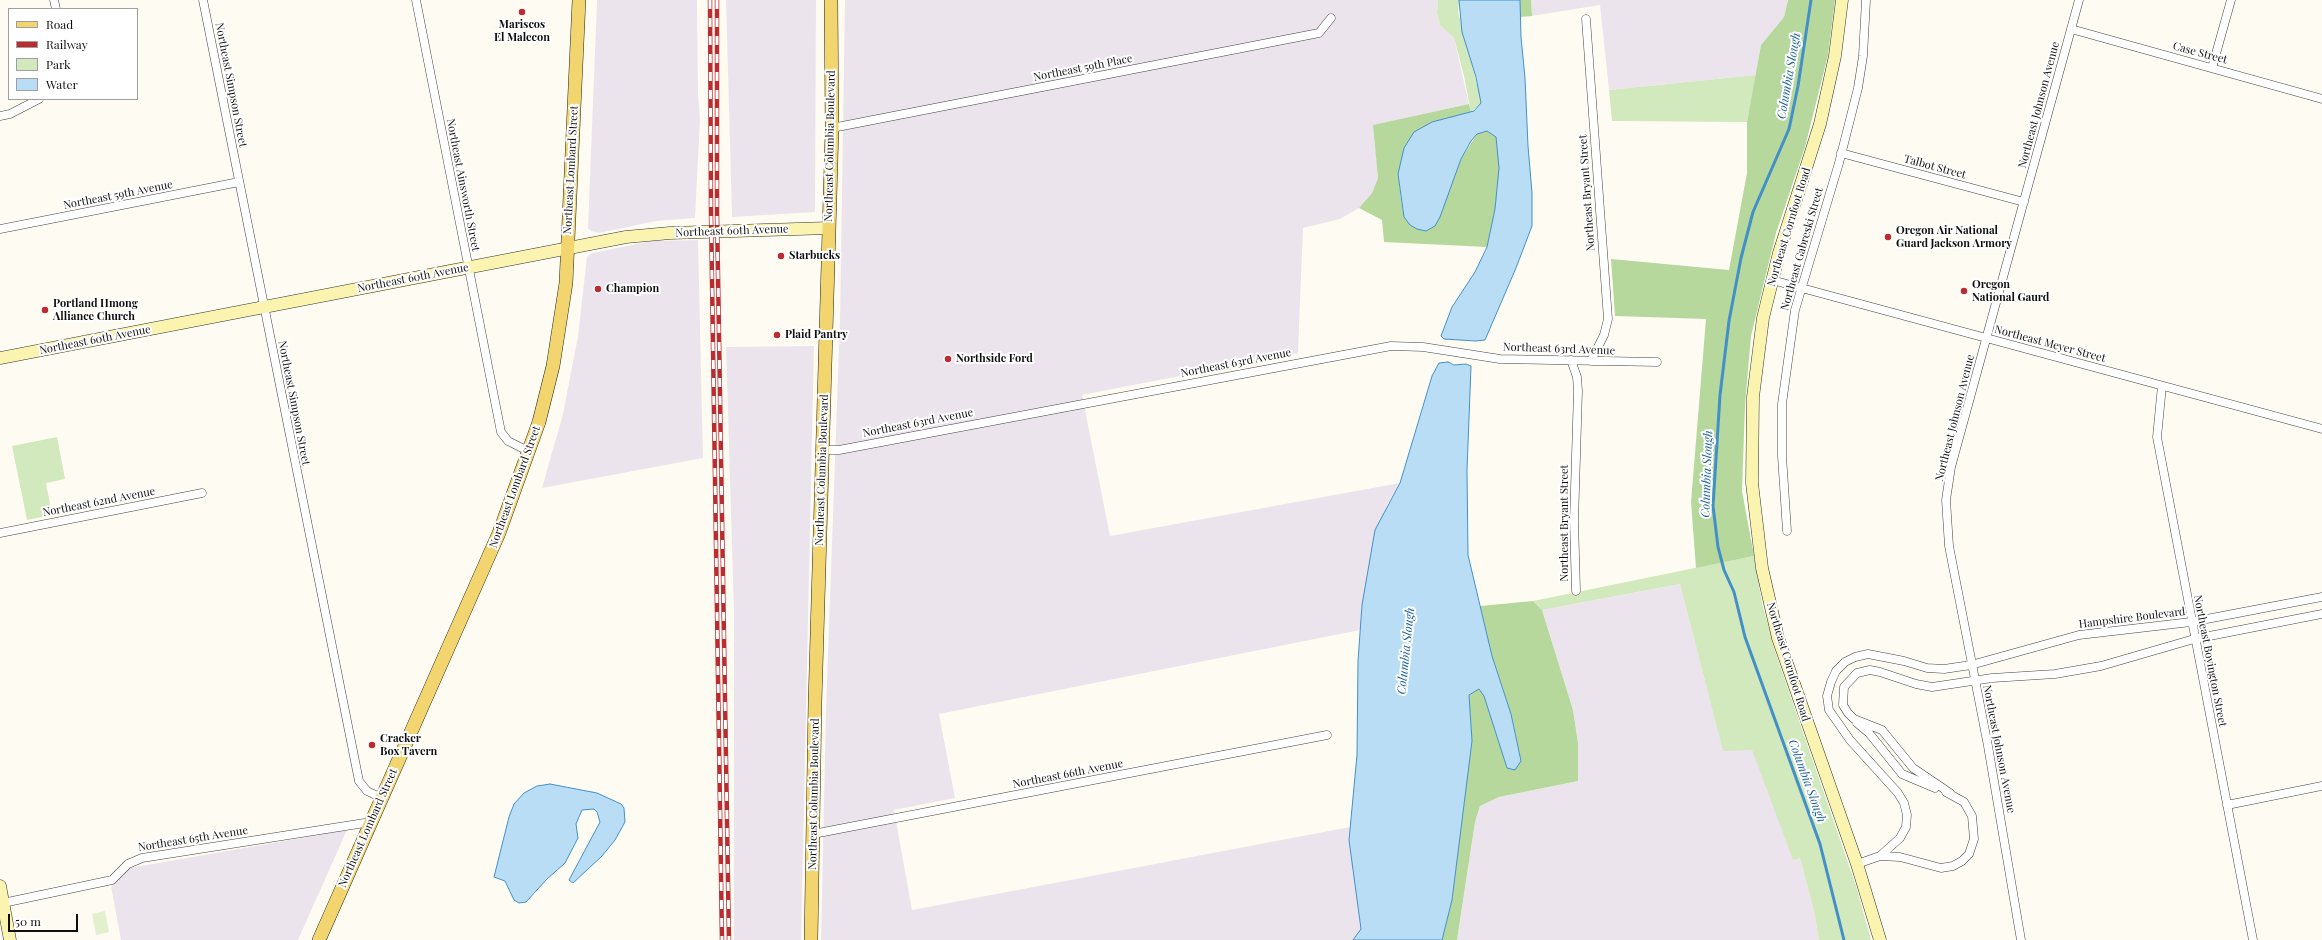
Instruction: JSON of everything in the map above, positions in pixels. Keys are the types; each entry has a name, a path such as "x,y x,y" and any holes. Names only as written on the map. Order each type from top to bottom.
{"main road":[{"name":"Northeast Lombard Street","path":"319,940 499,533 530,452 554,366 566,282 579,0"},
{"name":"Northeast Columbia Boulevard","path":"811,940 832,128 831,0"}],"street":[{"name":"Northeast Simpson Street","path":"203,0 358,781 367,791 382,798"},
{"name":"Northeast Ainsworth Street","path":"416,0 501,432 508,441 530,452"},
{"name":"Northeast Cornfoot Road","path":"1842,0 1835,56 1820,124 1772,280 1759,337 1753,397 1752,483 1758,545 1766,590 1780,645 1857,864 1880,940"},
{"name":"Northeast Gabreski Street","path":"1787,531 1782,456 1782,404 1795,310 1800,287 1841,153 1862,63 1866,0"},
{"name":"Northeast Johnson Avenue","path":"2021,940 1988,746 1947,538 1946,500 1952,467 1986,338 2079,0"},
{"path":"2212,68 2232,0"},
{"name":"Northeast 59th Place","path":"832,128 1318,33 1332,18"},
{"name":"Northeast Bryant Street","path":"1586,19 1608,319 1604,335 1591,361"},
{"name":"Case Street","path":"2071,29 2322,99"},
{"path":"0,116 10,114 37,100"},
{"name":"Talbot Street","path":"1841,153 2024,202"},
{"name":"Northeast 59th Avenue","path":"0,229 239,182"},
{"name":"Northeast 60th Avenue","path":"0,358 568,248 657,234 829,228"},
{"name":"Northeast Meyer Street","path":"1772,280 2322,429"},
{"name":"Northeast 63rd Avenue","path":"823,450 846,448 1391,346 1423,347 1500,359 1657,362"},
{"name":"Northeast Bryant Street","path":"1571,360 1577,377 1578,391 1574,521 1576,591"},
{"name":"Northeast Boyington Street","path":"2162,386 2157,437 2194,639 2253,940"},
{"name":"Northeast 62nd Avenue","path":"0,533 202,493"},
{"name":"Hampshire Boulevard","path":"1880,856 1900,838 1906,827 1907,815 1904,803 1890,784 1850,740 1829,710 1827,696 1836,671 1845,662 1855,657 1868,654 1927,668 1944,669 1971,665 2079,635 2191,622 2322,597"},
{"path":"1950,793 1902,774 1869,733 1854,719 1844,705 1842,697 1844,687 1857,673 1870,670 1916,684 1932,687 1974,680 2055,674 2086,669 2194,639 2322,614"},
{"path":"1854,719 1882,730 1913,768 1964,802 1972,816 1975,828 1974,839 1969,854 1954,866 1941,868 1900,857 1880,856 1857,864"},
{"name":"Northeast 66th Avenue","path":"813,834 1327,735"},
{"path":"2227,805 2322,786"},
{"name":"Northeast 65th Avenue","path":"3,903 112,880 128,864 142,858 371,822"},
{"path":"0,886 10,940"}],"shaded area":[{"path":"597,0 697,0 698,93 700,119 695,218 656,221 599,233 591,231 588,228"},
{"path":"726,0 816,0 815,212 732,217"},
{"path":"845,0 1438,0 1437,14 1440,25 1454,38 1469,104 1374,125 1378,178 1372,193 1359,208 1340,219 1303,228 1298,353 1082,395 1110,536 1400,483 1387,505 1362,605 1360,630 939,714 955,798 894,810 912,910 1350,827 1349,840 1361,929 1353,940 821,940 826,710 840,320"},
{"path":"1531,0 1788,0 1784,17 1761,45 1756,75 1609,90 1600,5 1532,16"},
{"path":"698,240 703,458 542,488 563,414 578,336 587,257 592,253 652,241"},
{"path":"814,346 801,940 734,940 734,613 726,347"},
{"path":"1680,584 1723,750 1752,749 1793,859 1800,858 1814,911 1819,940 1457,940 1475,822 1480,806 1499,797 1578,781 1578,743 1573,710 1542,610"},
{"path":"347,830 298,940 121,940 111,886 130,868"}],"green space":[{"path":"1438,0 1459,0 1458,12 1482,103 1471,112 1464,76 1454,38 1440,25 1437,13"},
{"path":"1520,0 1531,0 1532,16 1520,17"},
{"path":"1788,0 1835,0 1828,55 1805,147 1776,233 1751,336 1745,405 1742,491 1754,556 1696,568 1691,502 1706,319 1615,316 1611,259 1729,270 1747,173 1747,122 1761,45 1784,17"},
{"path":"1756,75 1747,122 1612,121 1609,90"},
{"path":"1469,104 1471,112 1457,116 1398,174 1401,199 1404,217 1417,229 1426,231 1435,226 1461,159 1477,134 1487,131 1496,137 1499,168 1495,209 1487,247 1384,242 1382,220 1359,208 1372,193 1378,178 1373,125"},
{"path":"57,437 65,479 46,483 52,515 27,520 12,446"},
{"path":"1754,556 1762,603 1775,651 1856,886 1871,940 1819,940 1814,911 1800,858 1793,860 1752,750 1723,751 1680,584 1542,610 1533,601"},
{"path":"1533,601 1542,610 1573,710 1578,743 1578,781 1499,797 1480,806 1475,822 1457,940 1442,940 1452,900 1472,741 1469,695 1479,689 1484,696 1507,768 1521,761 1511,714 1492,656 1480,606"},
{"path":"105,911 109,932 96,935 92,914"}],"water":[{"path":"1459,0 1520,0 1521,37 1532,193 1532,226 1516,268 1485,340 1476,341 1444,339 1441,336 1452,307 1475,272 1487,247 1495,209 1499,168 1496,137 1487,131 1477,134 1471,141 1461,159 1440,217 1435,226 1426,231 1417,229 1410,225 1404,217 1398,174 1404,148 1414,132 1432,122 1474,111 1481,103 1476,77 1462,32"},
{"path":"1448,362 1454,365 1466,364 1471,366 1467,470 1468,555 1492,656 1511,714 1521,761 1515,770 1507,768 1484,696 1479,689 1469,695 1472,741 1452,900 1442,940 1353,940 1361,929 1349,840 1357,755 1358,661 1362,605 1375,530 1400,483 1432,376 1439,363"},
{"path":"550,784 597,793 621,804 624,808 625,822 615,840 602,856 573,883 569,880 600,822 597,812 594,809 582,810 576,824 578,838 565,863 547,879 526,902 519,903 514,900 505,881 494,877 509,817 514,804 524,793 537,786"}],"waterway":[{"name":"Columbia Slough","path":"1811,0 1798,86 1789,129 1753,212 1741,258 1729,321 1720,395 1713,506 1718,547 1724,570 1734,592 1745,637 1820,844 1844,940"}],"railway":[{"path":"710,0 711,214 722,940"},
{"path":"717,0 717,214 729,940"}],"place":[{"name":"Mariscos El Malecon","path":"522,12"},
{"name":"Oregon Air National Guard Jackson Armory","path":"1888,237"},
{"name":"Starbucks","path":"781,256"},
{"name":"Champion","path":"598,289"},
{"name":"Oregon National Gaurd","path":"1964,291"},
{"name":"Portland Hmong Alliance Church","path":"45,310"},
{"name":"Plaid Pantry","path":"777,335"},
{"name":"Northside Ford","path":"948,359"},
{"name":"Cracker Box Tavern","path":"372,745"}]}
